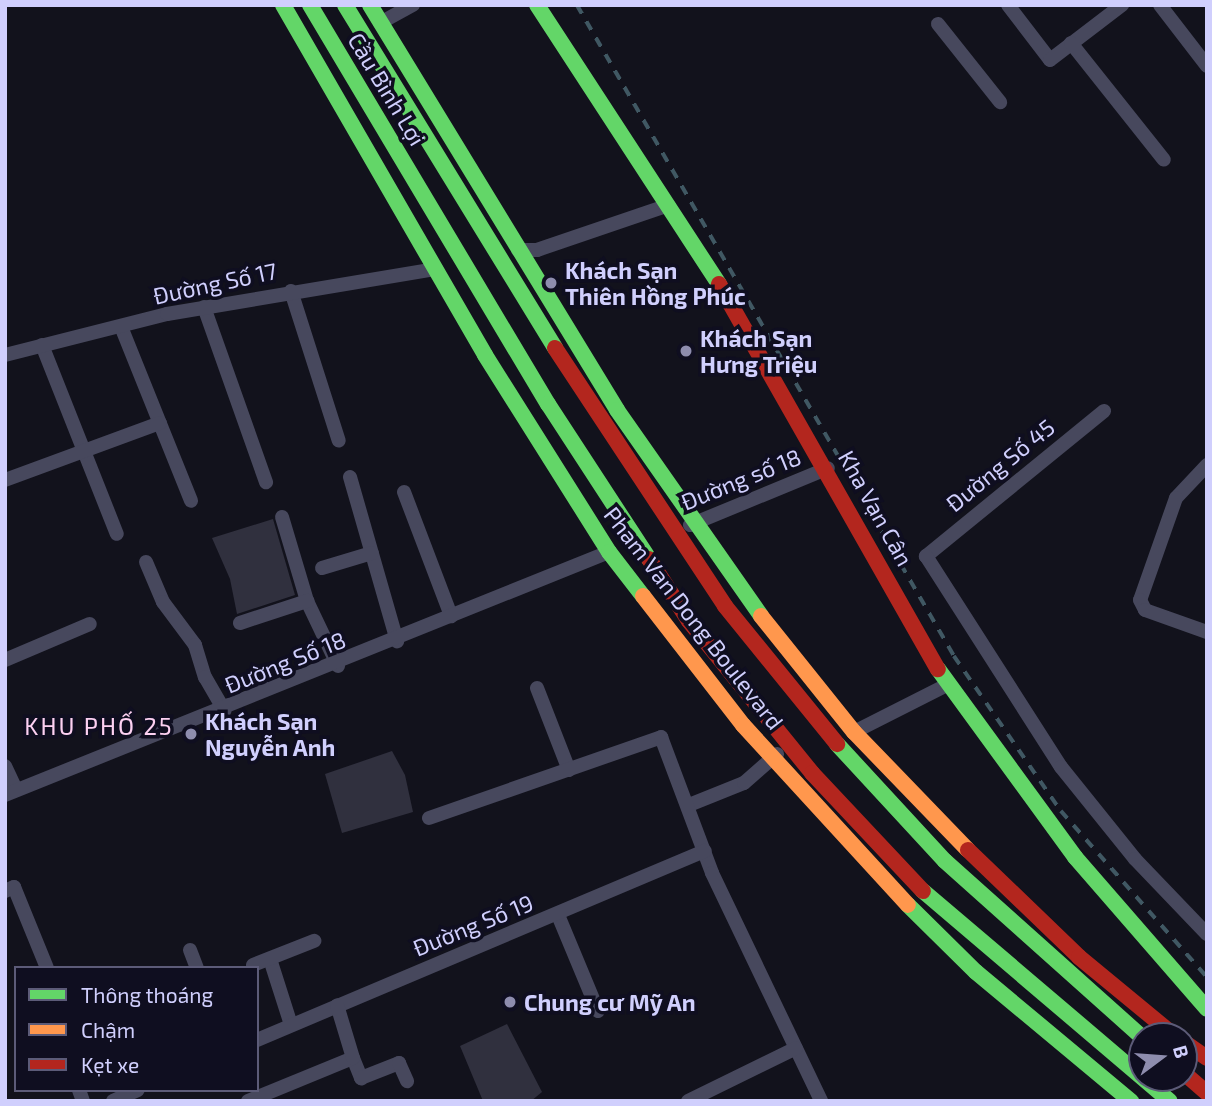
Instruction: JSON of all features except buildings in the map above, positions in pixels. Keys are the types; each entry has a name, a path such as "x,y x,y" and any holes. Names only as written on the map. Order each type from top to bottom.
{"main road":[{"name":"Pham Van Dong Boulevard","path":"283,5 436,269 609,552 773,757 876,873 976,972 1131,1101"},
{"name":"Cầu Bình Lợi","path":"310,5 424,195"},
{"name":"Cầu Bình Lợi","path":"345,5 452,185"},
{"path":"370,5 518,250 694,523 854,732 1035,917 1159,1022"},
{"name":"Kha Vạn Cân","path":"537,5 668,205 828,468 947,685 1074,858 1207,1009"},
{"name":"Pham Van Dong Boulevard","path":"452,185 494,255 724,606 852,762 979,895 1128,1025"},
{"name":"Pham Van Dong Boulevard","path":"424,195 640,550 689,621 789,745 919,887 1058,1012 1170,1101"},
{"path":"494,255 518,250"},
{"path":"436,269 466,266"},
{"path":"1045,1030 1058,1012"}],"street":[{"path":"380,23 413,5"},
{"path":"1008,5 1050,60 1122,5"},
{"path":"1160,5 1207,66"},
{"path":"938,24 1000,102"},
{"path":"1071,43 1164,160"},
{"path":"518,250 537,250 668,205"},
{"name":"Đường Số 17","path":"5,355 122,329 204,307 436,269"},
{"path":"291,291 339,441"},
{"path":"204,307 266,482"},
{"path":"122,329 191,501"},
{"path":"42,345 117,534"},
{"name":"Đường Số 45","path":"926,556 1104,411"},
{"path":"5,480 84,448 160,423"},
{"path":"1207,465 1176,498 1140,600 1145,610 1207,632"},
{"name":"Đường số 18","path":"673,531 828,468"},
{"path":"350,477 397,640"},
{"path":"404,492 451,616"},
{"path":"282,517 307,601 338,666"},
{"name":"Đường Số 18","path":"11,793 338,666 451,616 580,567 609,552"},
{"path":"322,568 372,553"},
{"name":"Kha Vạn Cân","path":"926,556 1061,768 1135,859 1207,934"},
{"path":"146,562 163,602 195,645 205,677 225,711"},
{"path":"240,623 307,601"},
{"path":"5,660 90,624"},
{"path":"854,732 947,685"},
{"path":"537,688 569,770"},
{"path":"429,818 662,737 705,851 821,1101"},
{"path":"689,805 744,783 789,745"},
{"path":"5,766 11,793"},
{"name":"Đường Số 19","path":"259,1039 705,851"},
{"path":"5,891 14,887 46,966"},
{"path":"558,915 598,1011"},
{"path":"253,965 314,941"},
{"path":"190,950 196,966"},
{"path":"270,959 291,1025"},
{"path":"337,1006 361,1078 399,1063 407,1081"},
{"path":"688,1101 719,1095 796,1048"},
{"path":"248,1101 281,1095 354,1058"},
{"path":"113,1101 133,1092"}],"railway":[{"path":"577,5 954,656 1061,811 1207,977"}],"traffic: fast":[{"path":"283,5 485,355 609,552 643,596"},
{"path":"310,5 548,404 649,559"},
{"path":"345,5 555,348"},
{"path":"370,5 617,410 761,616"},
{"path":"537,5 719,284"},
{"path":"938,669 1075,857 1207,1009"},
{"path":"837,744 945,861 1128,1024"},
{"path":"923,891 1170,1101"},
{"path":"908,905 976,972 1131,1101"}],"traffic: slow":[{"path":"643,596 743,725 908,905"},
{"path":"761,616 854,732 968,850"}],"traffic: jam":[{"path":"719,284 938,669"},
{"path":"555,348 725,606 837,744"},
{"path":"649,559 689,621 812,773 923,891"},
{"path":"968,850 1079,957 1158,1022"},
{"path":"1198,1052 1207,1058"},
{"path":"1198,1085 1207,1093"}],"place":[{"name":"Khách Sạn Thiên Hồng Phúc","path":"551,283"},
{"name":"Khách Sạn Hưng Triệu","path":"686,351"},
{"name":"Khách Sạn Nguyễn Anh","path":"191,734"},
{"name":"Chung cư Mỹ An","path":"510,1002"}],"district":[{"name":"KHU PHỐ 25","path":"99,726"}]}
